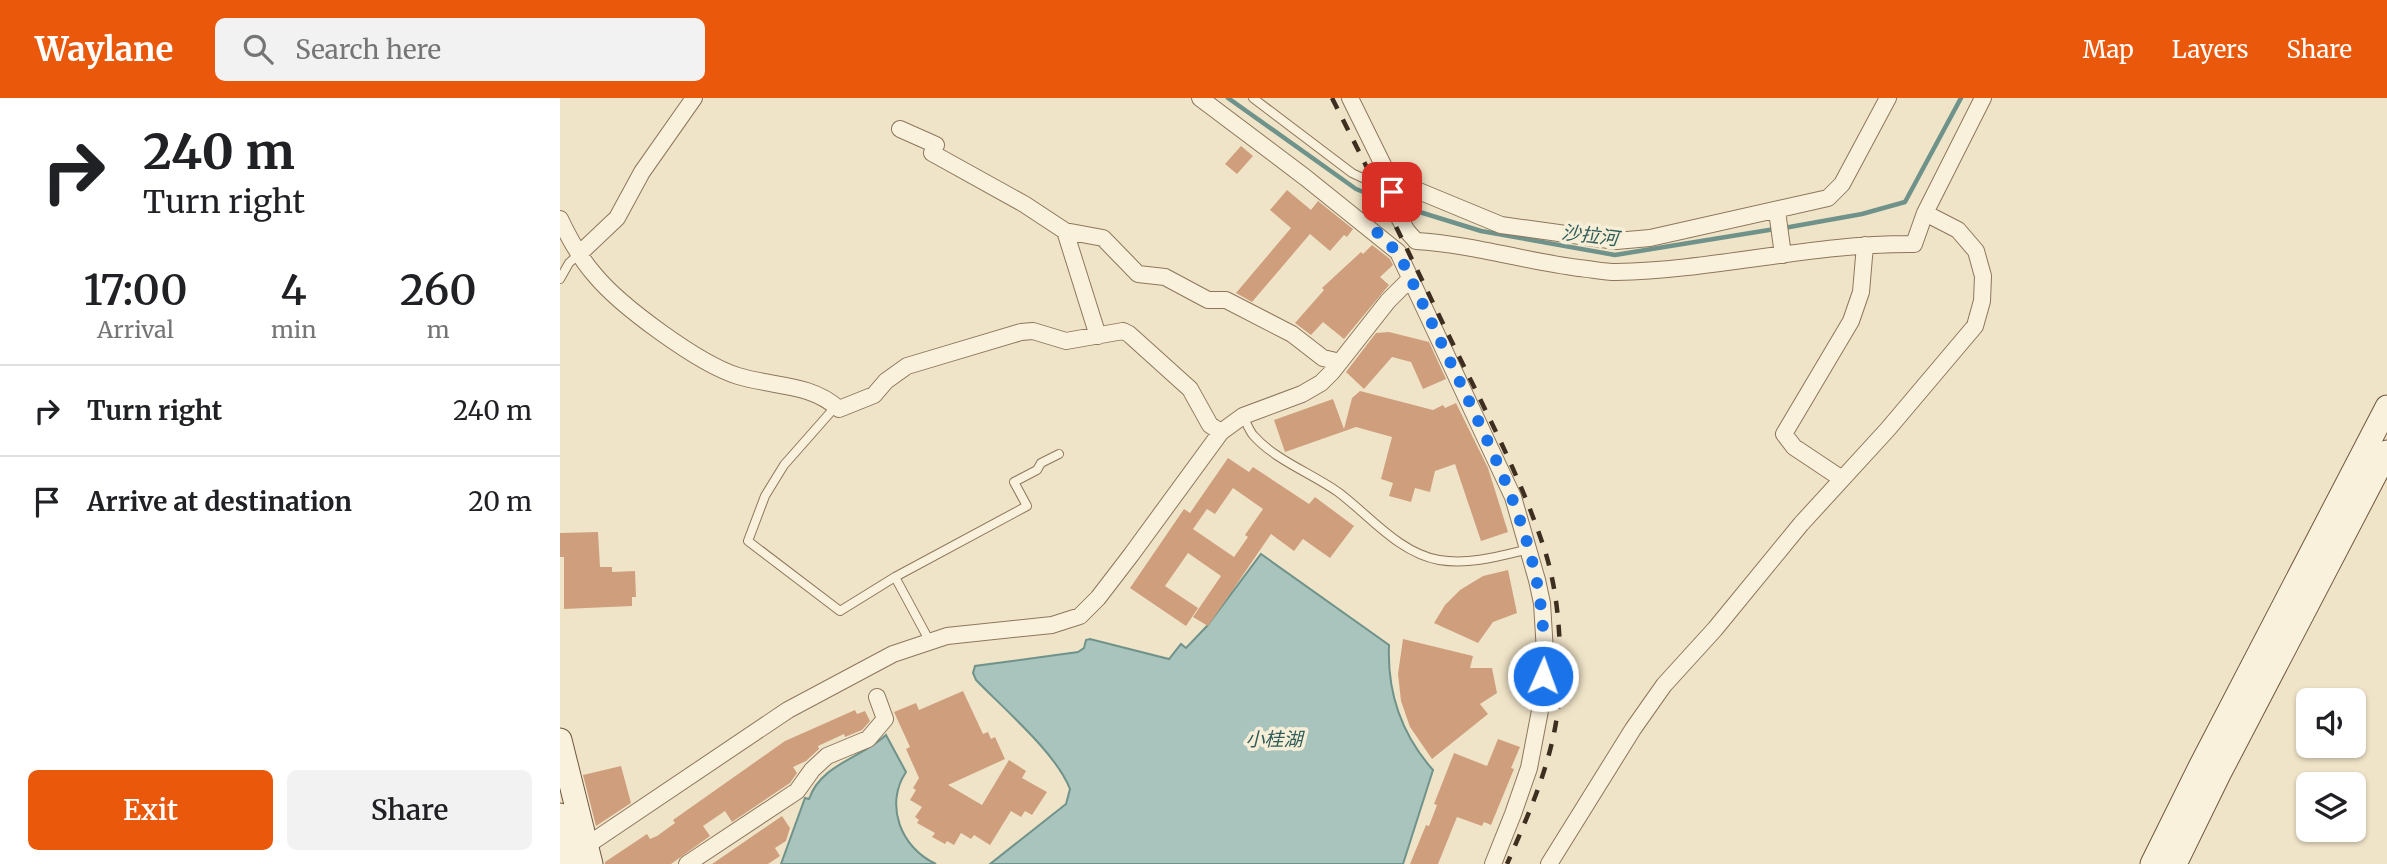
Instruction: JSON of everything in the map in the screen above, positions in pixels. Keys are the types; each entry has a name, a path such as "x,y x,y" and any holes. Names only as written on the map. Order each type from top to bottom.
{"main road":[{"path":"2152,864 2387,407"},
{"path":"2175,864 2387,452"},
{"path":"560,740 583,858"},
{"path":"560,815 583,858"}],"street":[{"path":"579,254 617,218 642,172 694,98"},
{"path":"1200,98 1380,228 1398,252 1502,470 1538,580 1544,626 1542,700 1535,745 1525,780 1493,864"},
{"path":"1350,98 1387,173 1407,231 1416,241 1452,243 1534,262 1612,272 1674,270 1782,251 1914,244 1926,213 1983,98"},
{"path":"1393,192 1500,225 1616,241 1650,238 1778,214 1821,201 1834,194 1859,155 1888,98"},
{"path":"900,129 936,145 932,153 1024,204 1065,231 1103,238 1138,274 1165,278 1208,300 1226,300 1292,334 1323,358 1340,362"},
{"path":"1380,228 1393,192"},
{"path":"1549,864 1633,729 1664,685 1975,326 1983,276 1976,251 1958,230 1926,213"},
{"path":"1778,214 1782,251"},
{"path":"560,219 579,254 603,284 654,327 715,366 745,378 808,390 821,395 839,409 874,395 886,381 907,366 1021,332 1033,331 1066,341 1123,331 1190,389 1210,425 1221,432"},
{"path":"1065,231 1098,336"},
{"path":"1842,479 1794,447 1784,434 1851,321 1861,292 1865,245"},
{"path":"583,858 788,710 874,663 929,640 1052,625 1080,617 1131,555 1221,432 1243,416 1312,389 1332,372 1388,301 1410,279"},
{"path":"687,864 797,791 811,770 827,756 869,739 885,719 877,697"}],"lane":[{"path":"1253,98 1352,173 1393,192"},
{"path":"560,279 569,263 579,254"},
{"path":"836,406 784,466 765,496 748,541 840,611 895,577 1027,506 1014,482 1059,454"},
{"path":"1243,416 1252,434 1268,448 1338,493 1395,539 1418,553 1438,560 1463,562 1529,550"},
{"path":"895,577 929,640"}],"water":[{"name":"小桂湖","path":"1261,554 1389,645 1391,680 1398,712 1412,742 1433,770 1403,864 990,864 1066,804 1070,789 1041,746 976,680 973,673 975,666 1078,652 1084,648 1086,640 1090,639 1169,659 1181,644 1186,648 1207,626"},
{"path":"886,735 906,772 896,798 905,837 913,848 936,864 781,864 805,798 809,799 815,787 832,769"}],"building":[{"path":"1241,146 1253,156 1237,174 1225,164"},
{"path":"1287,190 1311,210 1318,201 1353,229 1330,251 1310,234 1252,302 1236,293 1291,228 1270,210"},
{"path":"1372,245 1390,259 1393,265 1380,277 1389,285 1344,339 1323,322 1311,335 1295,323 1324,290 1322,288"},
{"path":"1389,332 1429,342 1446,379 1423,389 1411,362 1392,357 1364,389 1346,372 1376,333"},
{"path":"1360,391 1433,410 1456,403 1488,468 1508,532 1481,541 1455,464 1435,471 1430,492 1415,488 1411,502 1389,496 1393,483 1381,479 1392,437 1356,427 1285,452 1274,420 1333,399 1344,429 1352,398"},
{"path":"1228,458 1249,472 1253,467 1309,504 1315,497 1354,526 1330,558 1303,539 1294,551 1271,534 1208,626 1193,617 1221,576 1188,553 1165,586 1198,608 1186,626 1130,588 1184,509 1190,513","holes":["1233,488 1263,509 1234,557 1193,529 1207,509 1215,514"]},
{"path":"598,532 600,567 612,567 612,572 635,571 636,597 632,597 632,606 564,609 564,557 560,557 560,533"},
{"path":"1508,570 1517,613 1493,622 1478,643 1434,623 1445,605 1460,590 1483,576"},
{"path":"1403,639 1473,656 1470,668 1492,668 1497,693 1480,704 1488,714 1432,759 1410,727 1401,701 1398,674"},
{"path":"963,691 983,734 988,732 991,739 995,737 1005,759 948,785 982,805 1009,760 1026,771 1022,778 1047,792 1032,815 1025,811 1021,817 1011,811 990,845 974,835 971,839 961,833 954,845 947,841 945,844 932,837 935,833 917,823 919,820 915,817 922,807 910,800 919,778 906,749 910,747 894,712 916,703 919,710"},
{"path":"855,710 857,714 865,711 870,721 862,730 845,737 844,734 818,746 819,749 806,761 793,767 797,773 790,783 732,822 725,811 703,826 710,836 671,864 605,864 647,834 650,839 657,836 675,823 673,820 785,741"},
{"path":"1498,739 1520,747 1491,825 1484,822 1482,826 1457,817 1438,864 1410,864 1426,825 1429,826 1437,805 1434,804 1454,753 1487,766"},
{"path":"621,766 631,803 596,826 583,775"},
{"path":"782,816 790,828 786,841 775,848 780,856 768,864 712,864"}],"waterway":[{"name":"沙拉河","path":"1228,98 1356,189 1388,202"},
{"name":"沙拉河","path":"1784,228 1862,214 1905,202 1961,98"},
{"name":"沙拉河","path":"1397,205 1481,231 1615,255 1775,229"}],"railway":[{"path":"1332,98 1511,465 1543,545 1553,581 1559,640 1557,719 1540,783 1507,864"}],"route":[{"path":"1392,192 1377,234 1398,252 1513,496 1538,580 1542,603 1545,652 1543,676"}]}
